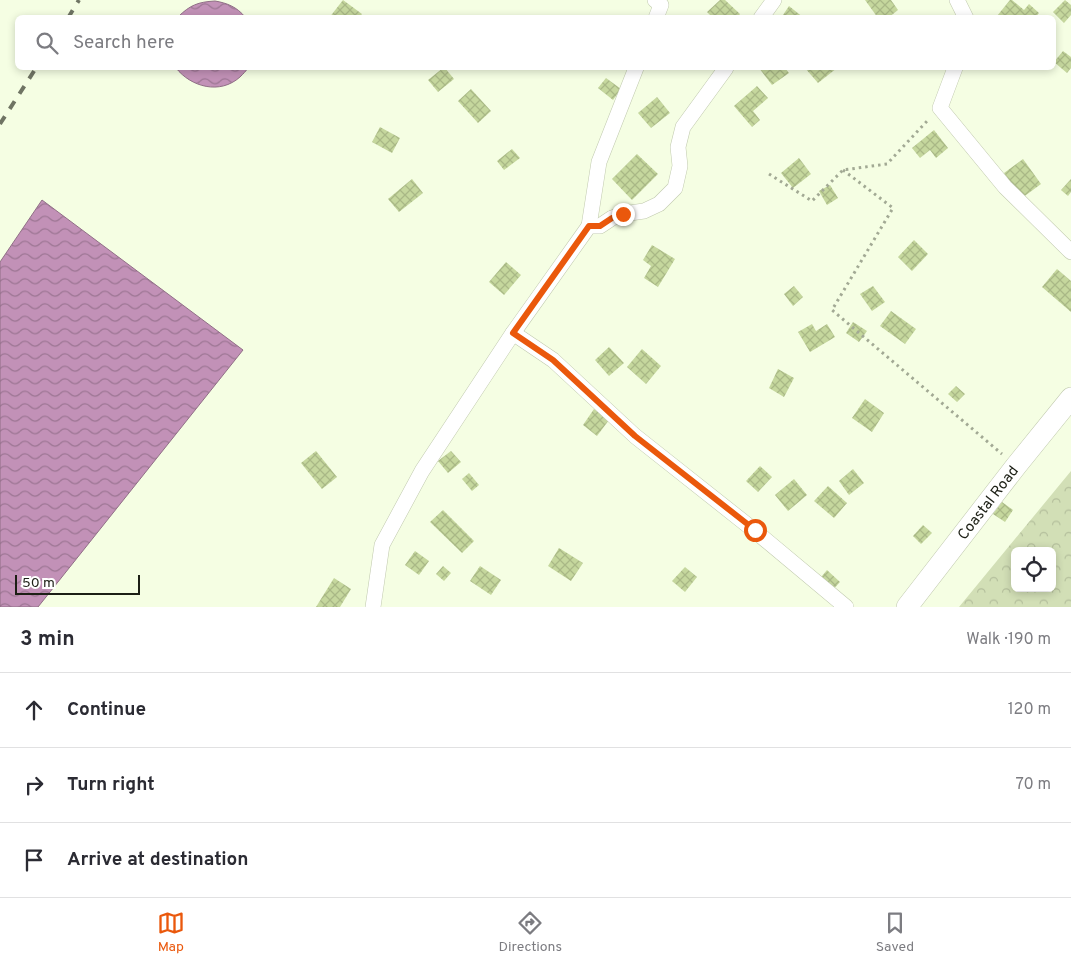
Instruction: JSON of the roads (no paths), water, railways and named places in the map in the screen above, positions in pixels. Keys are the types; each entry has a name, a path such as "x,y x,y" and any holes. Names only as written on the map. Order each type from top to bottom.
{"main road":[{"name":"Coastal Road","path":"907,607 1071,398"}],"street":[{"path":"655,0 661,5 657,15"},
{"path":"763,15 774,0"},
{"path":"957,0 964,15"},
{"path":"373,607 382,545 422,471 513,333 589,226 599,162 635,70"},
{"path":"589,226 600,226 612,218 623,214 644,212 659,204 675,188 680,166 678,147 683,126 725,70"},
{"path":"954,70 940,108 1005,187 1071,252"},
{"path":"513,333 553,360 635,436 755,530 846,607"}],"water":[{"path":"215,1 224,3 232,6 243,15 180,15 195,5"},
{"path":"178,70 246,70 232,83 215,87 198,84 182,75"},
{"path":"42,200 243,350 38,607 0,607 0,262"}],"railway":[{"path":"70,15 79,0"},
{"path":"0,124 35,70"}]}
